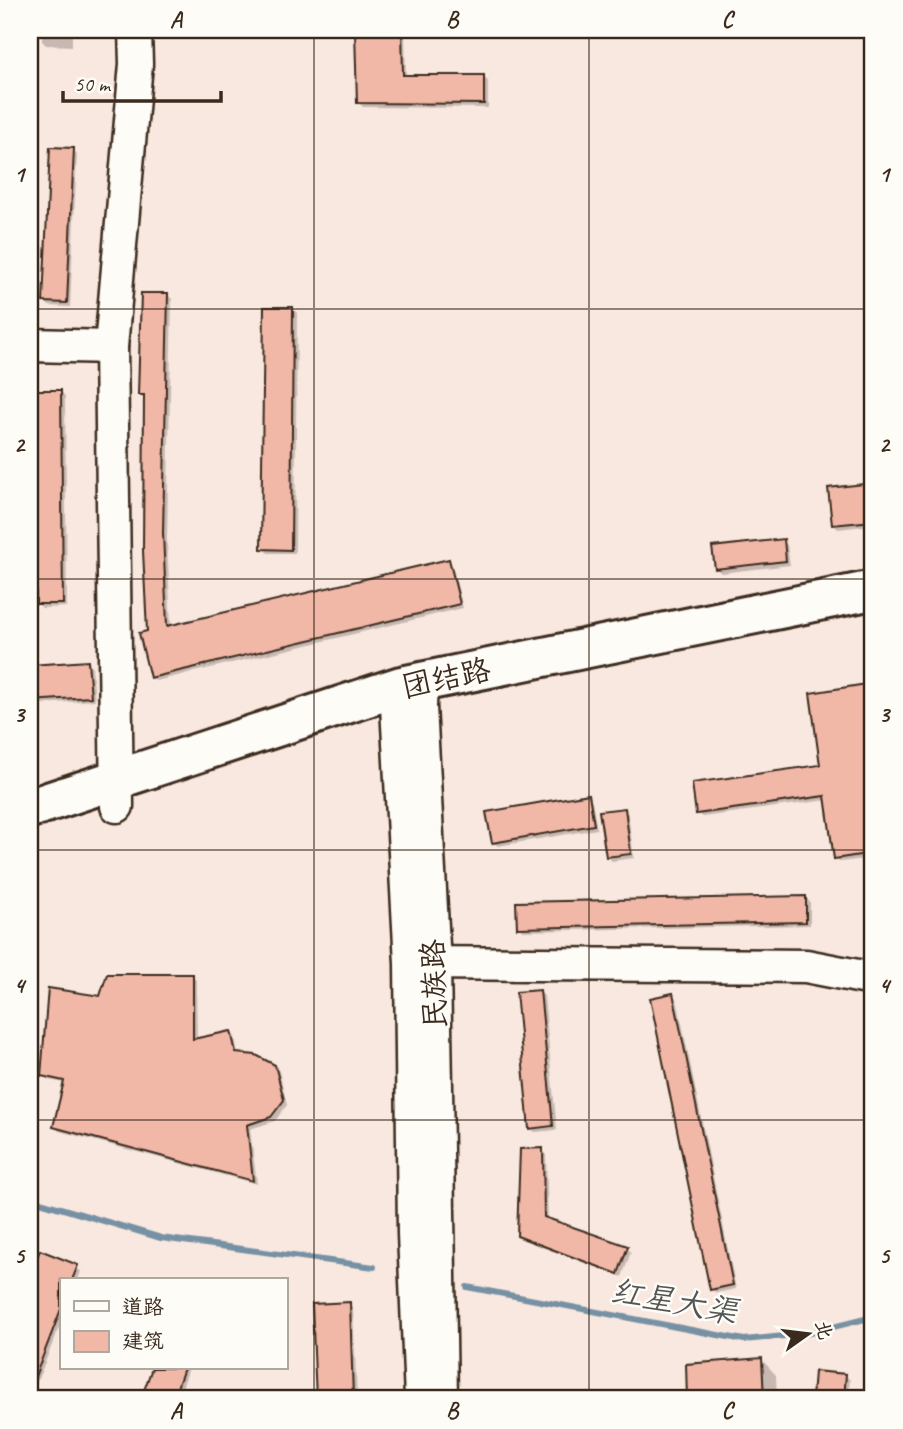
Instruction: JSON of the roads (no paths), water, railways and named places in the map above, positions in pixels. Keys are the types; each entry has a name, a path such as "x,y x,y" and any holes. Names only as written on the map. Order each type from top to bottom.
{"main road":[{"name":"团结路","path":"30,830 117,793 408,697 873,590"},
{"name":"团结路","path":"408,697 873,612"},
{"name":"团结路","path":"30,808 117,793"}],"street":[{"path":"117,793 111,346 136,64 135,30"},
{"path":"30,345 111,346"},
{"name":"民族路","path":"408,697 423,963 429,1298 421,1399"},
{"path":"423,963 806,966 873,979"},
{"name":"民族路","path":"429,1298 441,1399"}],"waterway":[{"name":"红星大渠","path":"30,1199 161,1238 374,1267"},
{"name":"红星大渠","path":"467,1287 744,1340 805,1334 873,1317"}]}
